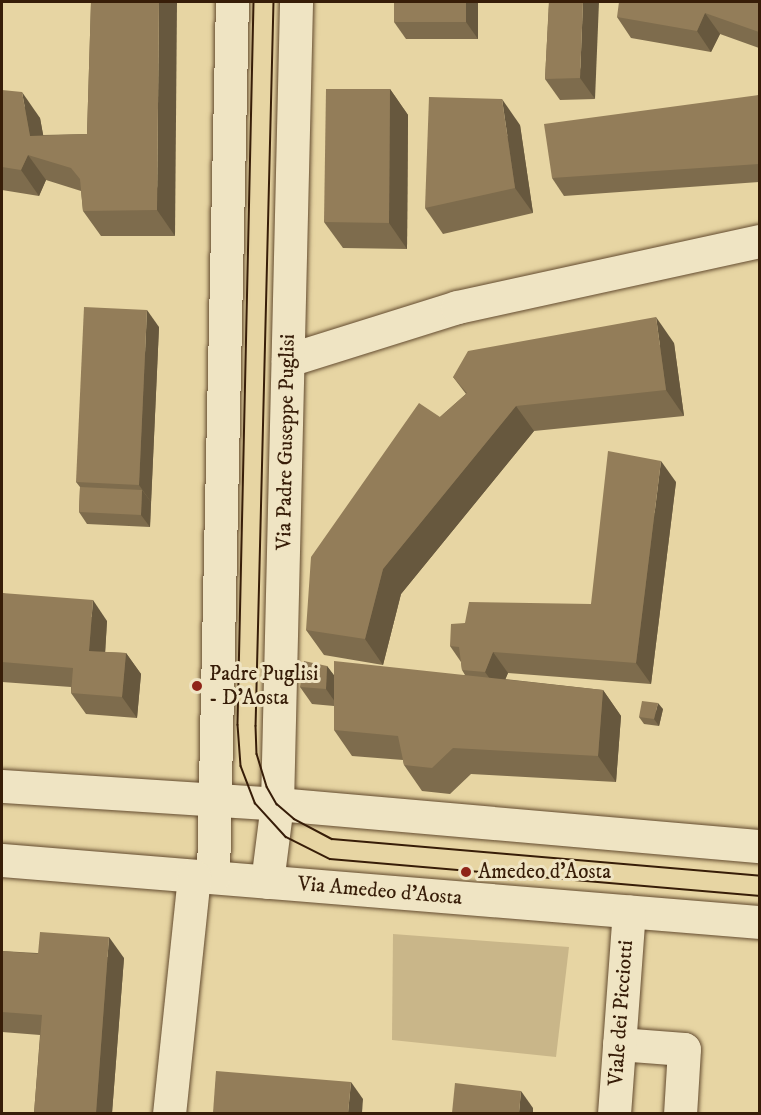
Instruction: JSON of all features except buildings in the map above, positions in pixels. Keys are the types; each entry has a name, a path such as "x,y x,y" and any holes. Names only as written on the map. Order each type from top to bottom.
{"street":[{"path":"169,1113 215,801 232,2"},
{"name":"Via Padre Guseppe Puglisi","path":"267,882 277,804 296,2"},
{"path":"288,360 457,307 759,241"},
{"path":"2,786 277,804 759,846"},
{"name":"Via Amedeo d'Aosta","path":"2,860 759,922"},
{"name":"Viale dei Picciotti","path":"614,1113 629,912"},
{"path":"619,1044 684,1049 680,1113"}],"shaded area":[{"path":"393,934 569,947 556,1057 392,1040"}],"tram line":[{"path":"254,2 238,725 241,766 255,803 286,837 330,859 760,896"},
{"path":"274,2 256,726 257,754 267,787 277,804 294,819 332,839 760,876"}],"place":[{"name":"Padre Puglisi - D'Aosta","path":"197,686"},
{"name":"Amedeo d'Aosta","path":"466,872"}]}
